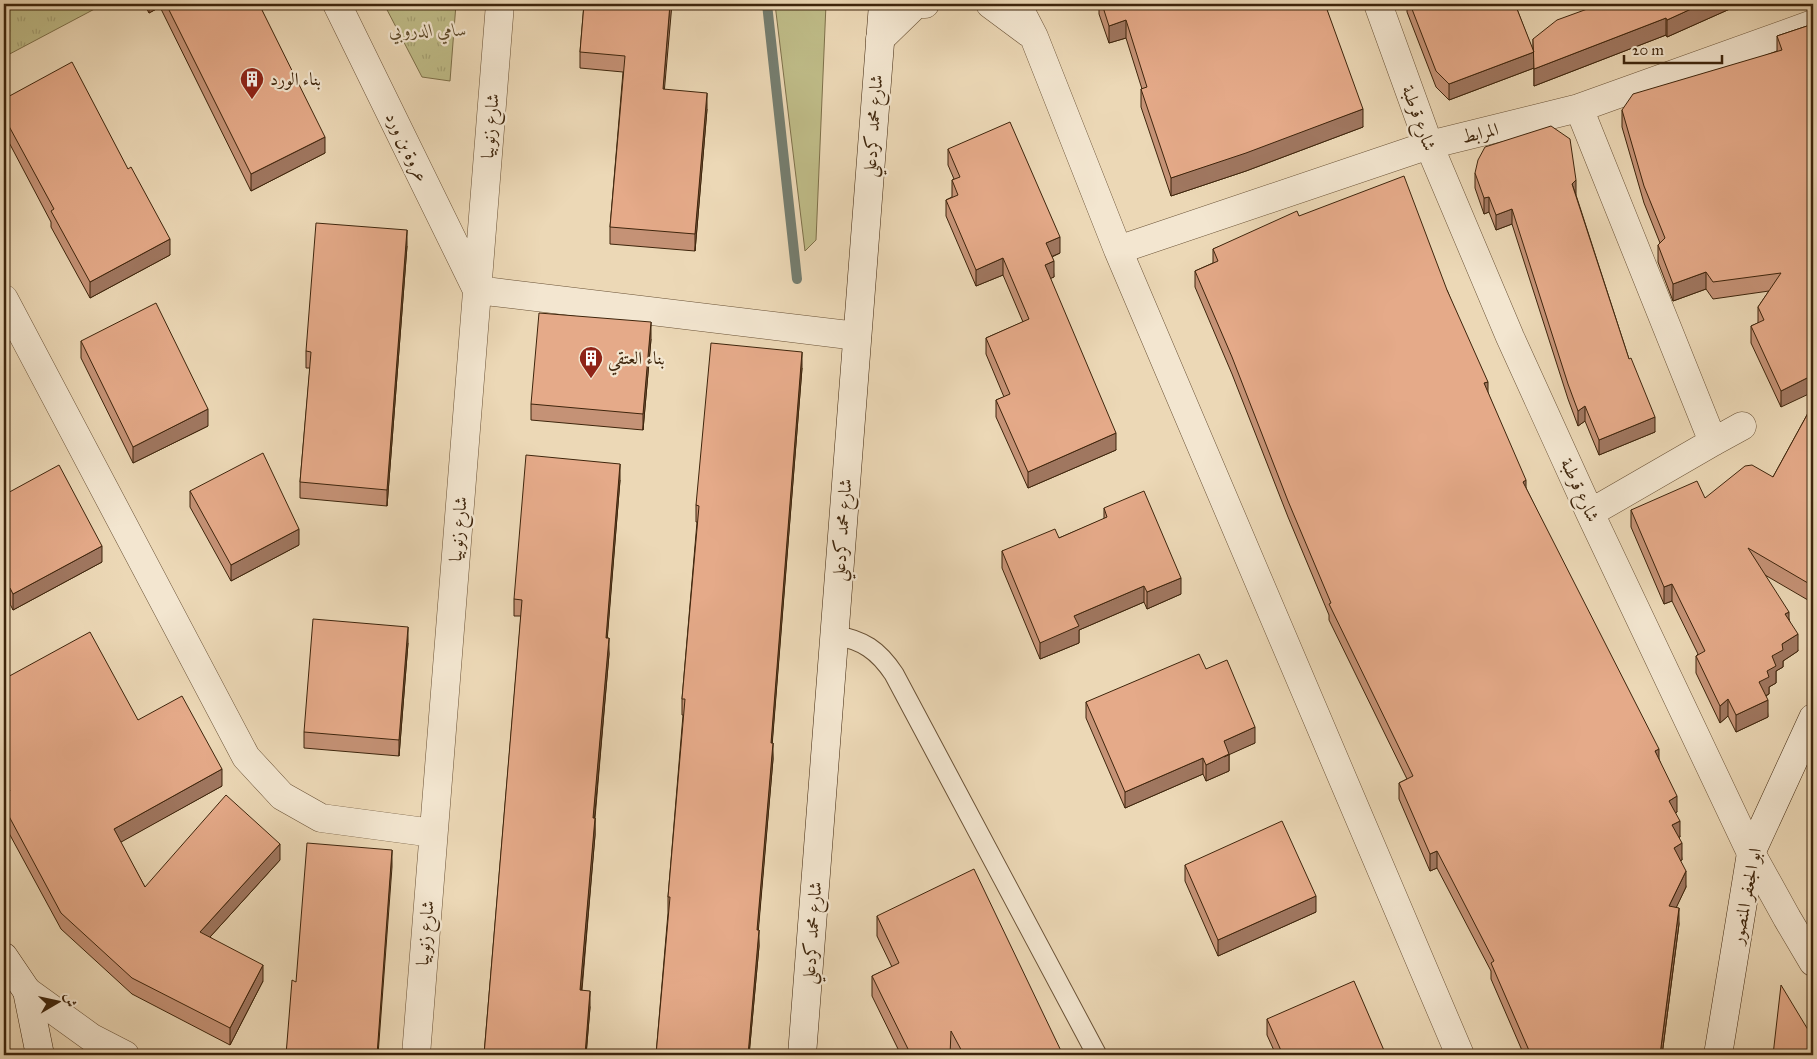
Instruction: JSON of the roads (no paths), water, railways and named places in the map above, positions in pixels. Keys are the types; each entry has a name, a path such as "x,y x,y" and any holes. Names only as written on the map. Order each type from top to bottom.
{"street":[{"name":"عروة بن ورد","path":"337,4 477,290"},
{"name":"شارع زنوبيا","path":"416,1055 500,4"},
{"name":"شارع محمد كردعلي","path":"802,1055 883,4"},
{"path":"880,39 916,4 925,4"},
{"path":"990,4 1034,37"},
{"path":"1016,4 1034,37 1118,250 1460,1055"},
{"name":"شارع قرطبة","path":"1378,4 1428,145 1510,337 1590,513 1751,853 1813,962"},
{"name":"المرابط","path":"1118,250 1428,145 1579,108 1813,24"},
{"path":"1579,108 1712,442"},
{"path":"477,290 857,336"},
{"path":"4,299 246,757 282,796 321,818 434,833"},
{"path":"1590,513 1742,426"},
{"name":"ابو الجعفر المنصور","path":"1718,1055 1751,853 1813,718"},
{"path":"4,957 27,991 92,1038 125,1055"},
{"path":"27,991 40,1055"}],"lane":[{"path":"834,635 864,644 876,652 894,674 1097,1055"}],"waterway":[{"path":"767,4 797,279"}],"place":[{"name":"بناء الورد","path":"252,100"},
{"name":"بناء العتقي","path":"591,379"}],"park label":[{"name":"سامي الدروبي","path":"428,30"}]}
